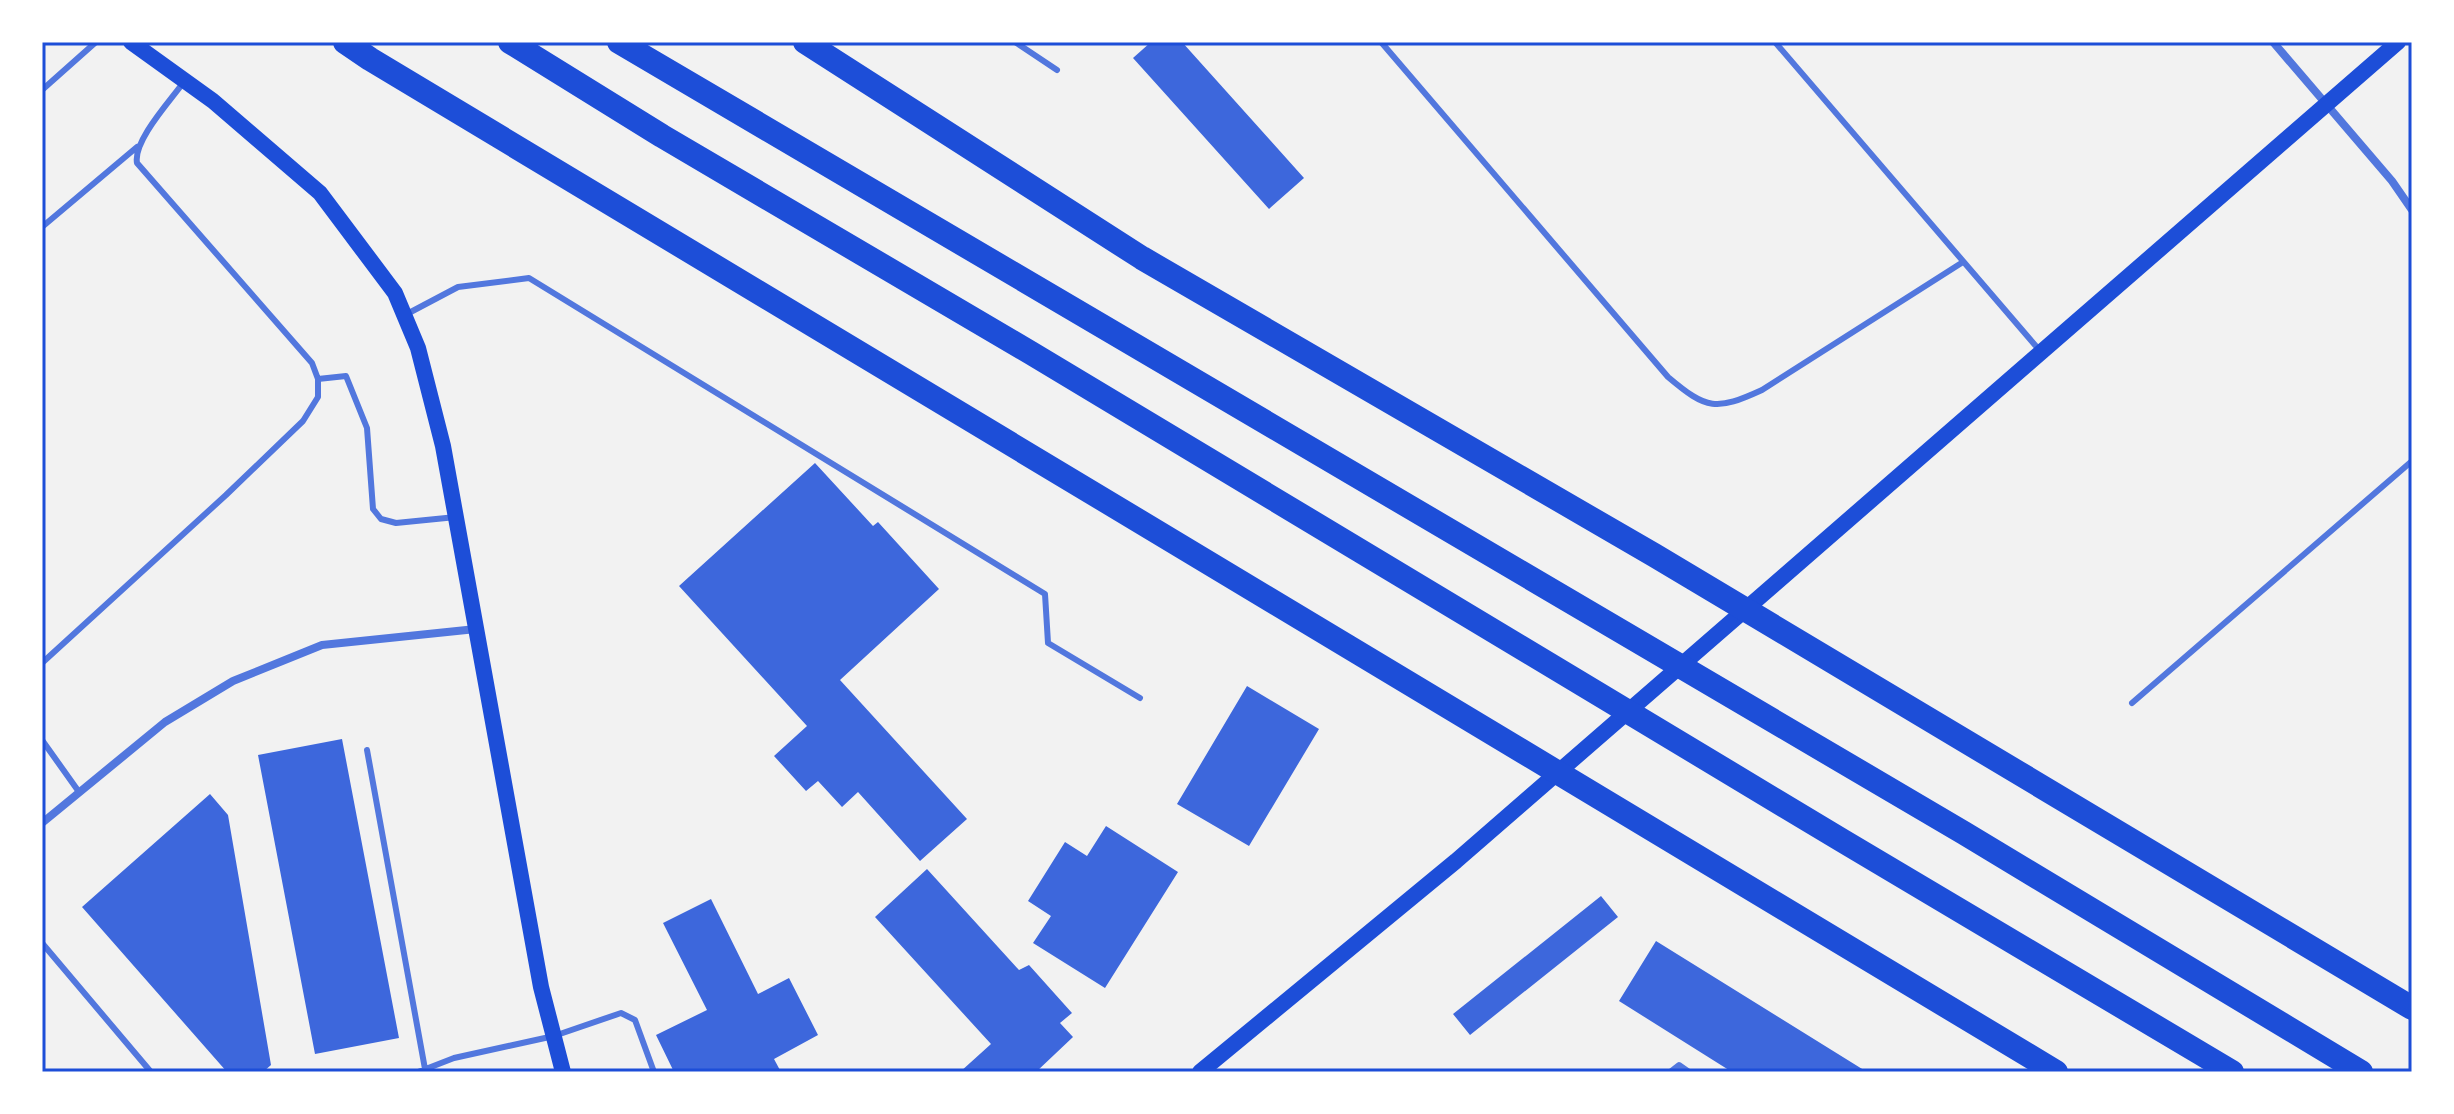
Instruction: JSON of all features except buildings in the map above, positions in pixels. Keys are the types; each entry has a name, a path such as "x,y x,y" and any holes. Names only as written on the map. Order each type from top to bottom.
{"highway":[{"path":"345,42 2056,1072"},
{"path":"510,42 662,136 1058,369 2232,1072"},
{"path":"619,42 1964,833 2361,1072"},
{"path":"805,42 1142,258 1654,555 2412,1008"}],"main road":[{"path":"131,42 213,101 320,193 395,293 405,315 422,362 443,446 541,987 563,1072"},
{"path":"1200,1072 1456,861 2398,42"}],"street":[{"path":"2273,42 2392,181 2412,210"},
{"path":"42,823 165,722 233,681 322,645 476,629"}],"lane":[{"path":"42,90 96,42"},
{"path":"1015,42 1057,70"},
{"path":"1381,42 1668,377 1691,396 1715,406 1736,402 1762,390 1963,262"},
{"path":"1775,42 2042,353"},
{"path":"42,663 303,421 318,397 318,379 312,363 137,163 140,145 185,81"},
{"path":"42,227 140,145"},
{"path":"405,315 458,287 529,278 1045,594 1048,643 1140,698"},
{"path":"318,379 346,376 367,428 373,509 381,519 396,523 456,517"},
{"path":"2132,703 2412,461"},
{"path":"42,740 79,792"},
{"path":"367,750 422,1071 454,1058 554,1036 621,1013 635,1020 654,1072"},
{"path":"42,943 151,1072"},
{"path":"1670,1072 1679,1065 1689,1072"}]}
